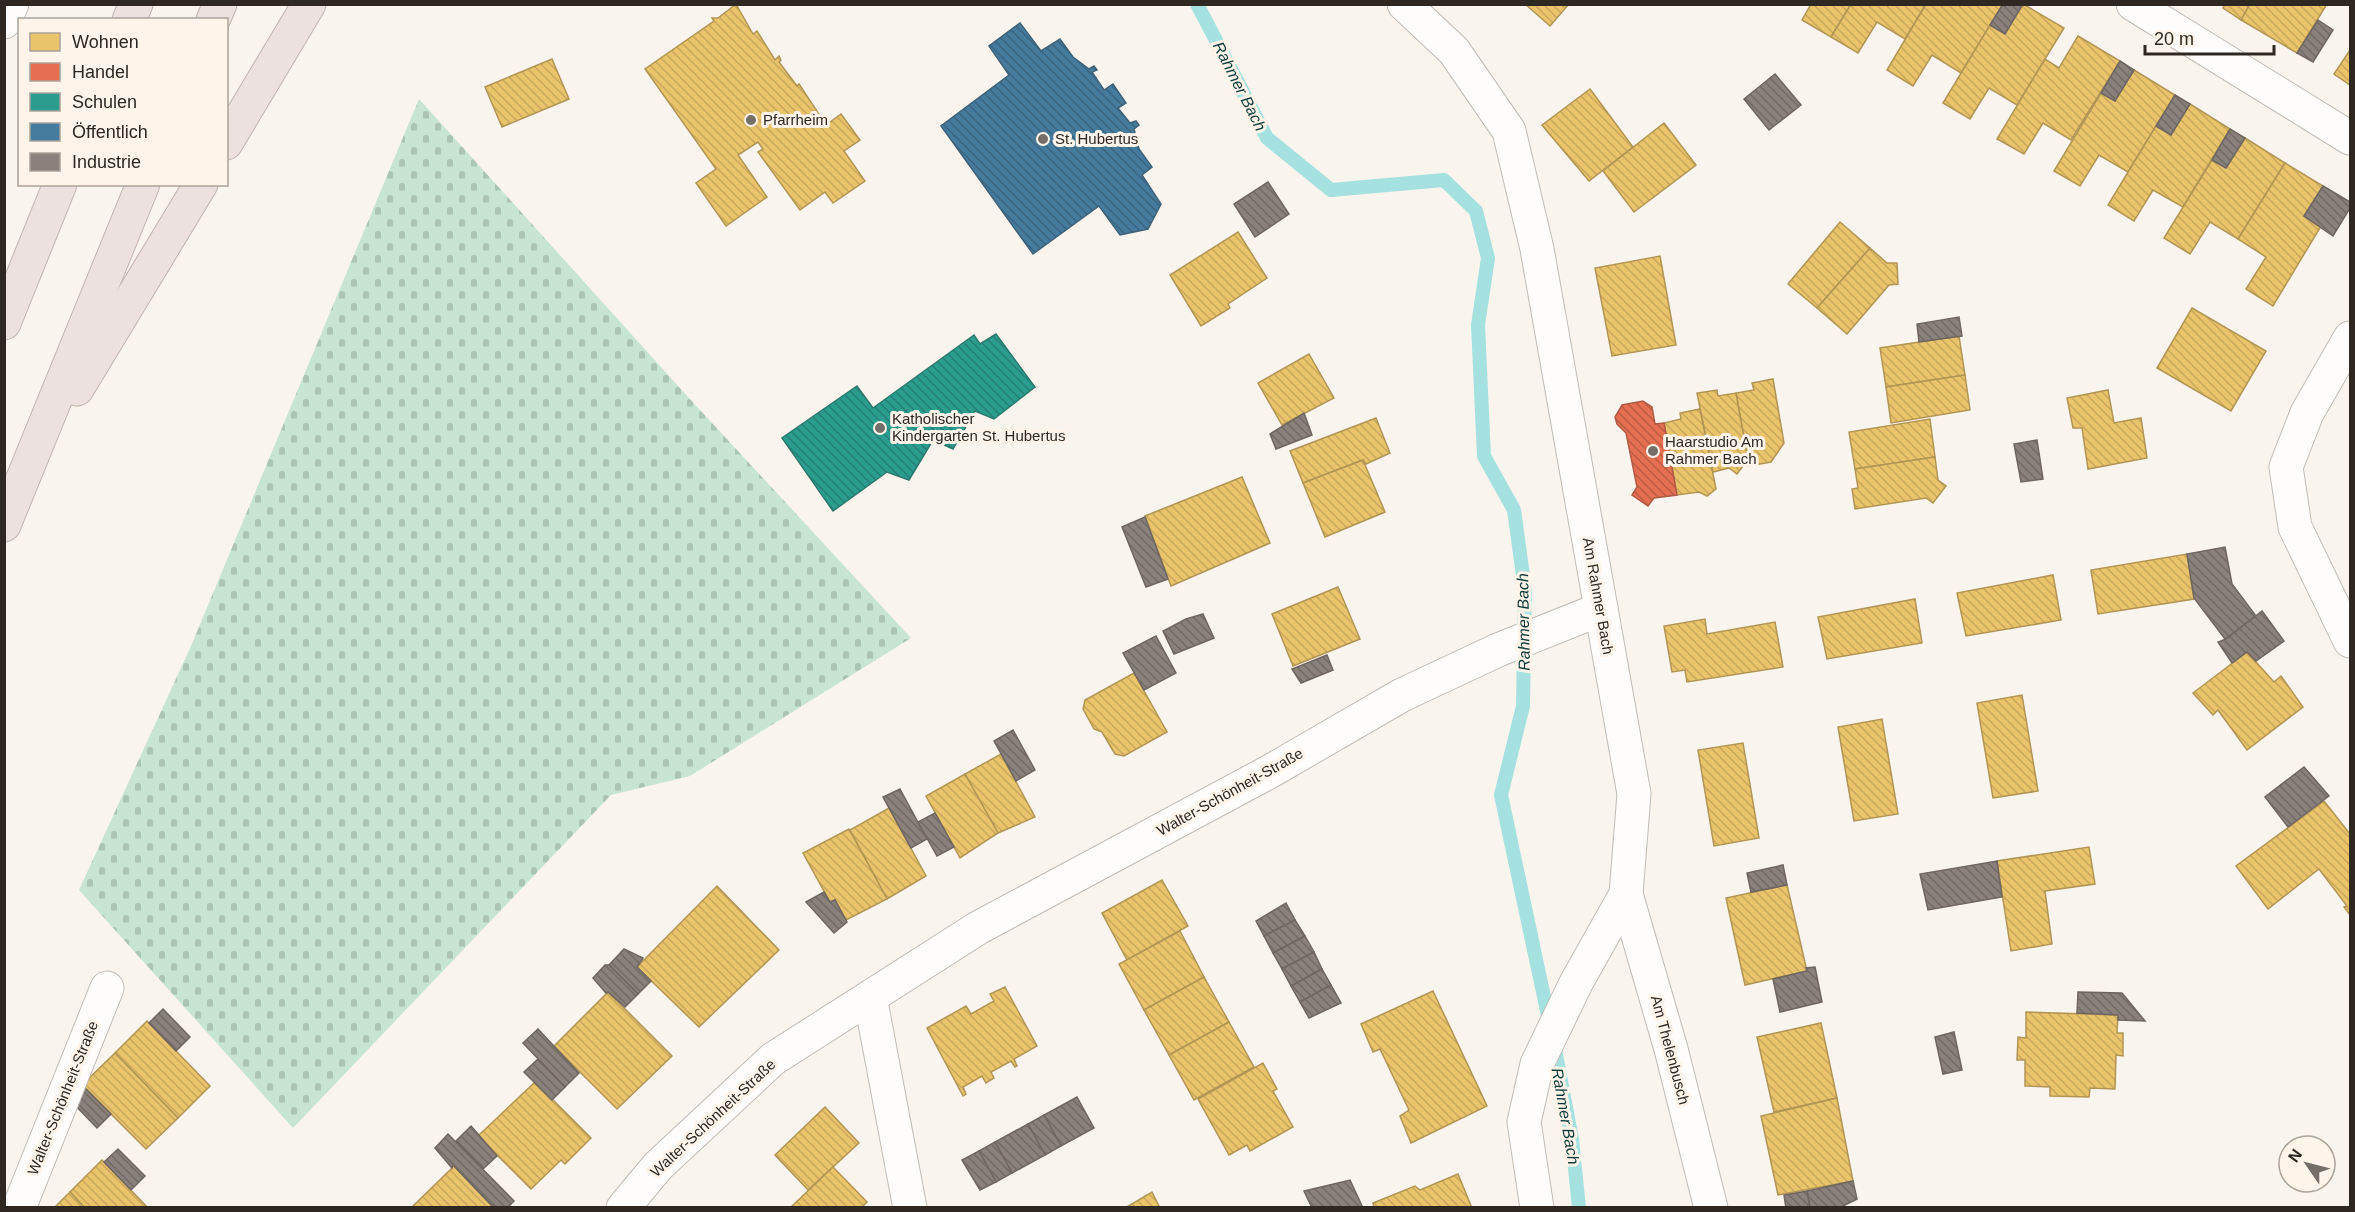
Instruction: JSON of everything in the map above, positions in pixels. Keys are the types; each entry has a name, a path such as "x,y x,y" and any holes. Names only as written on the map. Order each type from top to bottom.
{"highway":[{"path":"130,18 136,4"},
{"path":"214,18 220,4"},
{"path":"228,140 309,4"},
{"path":"4,323 59,186"},
{"path":"4,525 142,186"},
{"path":"25,476 200,186"}],"street":[{"path":"4,22 12,4"},
{"name":"Am Rahmer Bach","path":"1404,4 1454,51 1509,131 1537,249 1634,794 1626,894 1576,983 1537,1064 1524,1122 1537,1208"},
{"path":"2133,4 2350,138"},
{"path":"2350,338 2307,413 2286,467 2295,527 2350,641"},
{"name":"Walter-Schönheit-Straße","path":"623,1208 658,1166 773,1059 978,928 1269,772 1402,694 1498,650 1600,609"},
{"name":"Am Thelenbusch","path":"1626,894 1671,1049 1711,1208"},
{"name":"Walter-Schönheit-Straße","path":"19,1208 107,988"},
{"path":"870,997 910,1208"}],"green space":[{"path":"419,99 688,397 911,638 690,776 611,795 293,1128 79,890 191,646"}],"building: Wohnen":[{"name":"Pfarrheim","path":"736,4 753,34 757,31 775,60 779,56 781,60 779,62 797,86 799,84 826,125 841,114 860,140 844,151 865,181 833,203 825,192 800,210 758,152 763,149 758,142 738,155 767,197 726,226 696,183 716,169 645,69 714,21 712,18 718,18"},
{"path":"1525,4 1569,4 1550,26"},
{"path":"1811,4 1851,4 1831,37 1802,20"},
{"path":"1851,4 1926,4 1905,39 1877,22 1858,53 1831,37"},
{"path":"1926,4 2003,4 1961,73 1932,55 1913,86 1887,70"},
{"path":"2023,4 2064,28 2017,105 1989,88 1970,119 1943,103 1990,25 2005,34"},
{"path":"2225,4 2250,4 2241,20 2223,8"},
{"path":"2250,4 2327,4 2297,53 2241,20"},
{"path":"2078,36 2120,61 2071,140 2043,123 2024,154 1997,139 2045,59 2059,68"},
{"path":"2350,50 2350,85 2334,74"},
{"path":"552,59 569,99 502,127 485,87"},
{"path":"2134,70 2175,95 2128,172 2099,155 2080,186 2054,171 2101,93 2115,101"},
{"path":"1590,89 1633,147 1589,181 1542,125"},
{"path":"2190,104 2230,129 2183,207 2153,190 2134,221 2108,205 2156,126 2171,135"},
{"path":"1664,123 1696,165 1634,212 1603,171"},
{"path":"2245,138 2285,163 2238,239 2210,222 2190,254 2164,238 2212,160 2226,168"},
{"path":"2285,163 2323,186 2304,216 2321,226 2273,306 2246,289 2266,257 2238,239"},
{"path":"1840,222 1870,248 1817,308 1788,284"},
{"path":"1238,232 1267,278 1228,304 1230,308 1201,326 1170,275"},
{"path":"1870,248 1887,263 1897,263 1898,284 1889,285 1847,334 1817,308"},
{"path":"1660,256 1676,345 1612,356 1595,268"},
{"path":"2192,308 2266,351 2231,411 2157,368"},
{"path":"1959,336 1965,375 1886,387 1880,348"},
{"path":"1309,354 1334,398 1282,425 1258,383"},
{"path":"1965,375 1970,410 1891,423 1886,387"},
{"path":"1773,379 1784,443 1771,462 1749,466 1736,393 1754,390 1752,383"},
{"path":"1717,390 1718,396 1736,393 1749,466 1743,466 1737,474 1729,468 1713,472 1697,393"},
{"path":"2108,390 2114,423 2141,418 2147,458 2088,469 2082,428 2073,428 2067,398"},
{"path":"1700,409 1716,489 1707,496 1699,492 1677,495 1664,423 1681,419 1680,413"},
{"path":"1376,418 1390,453 1366,464 1363,460 1303,483 1290,451"},
{"path":"1930,419 1935,457 1855,469 1849,432"},
{"path":"1935,457 1938,480 1946,486 1933,503 1926,498 1855,509 1852,489 1858,488 1855,469"},
{"path":"1363,460 1385,512 1325,537 1303,483"},
{"path":"1242,477 1270,543 1171,586 1145,516"},
{"path":"2187,554 2194,599 2098,614 2091,570"},
{"path":"2053,575 2061,620 1966,636 1957,593"},
{"path":"1338,587 1360,639 1293,666 1272,614"},
{"path":"1915,599 1922,643 1827,659 1818,617"},
{"path":"1705,619 1707,634 1775,622 1783,667 1687,682 1685,670 1672,672 1664,626"},
{"path":"2247,652 2274,682 2281,676 2303,707 2247,750 2218,710 2213,715 2193,693"},
{"path":"1134,673 1167,732 1124,756 1115,754 1102,732 1094,729 1083,709 1085,700"},
{"path":"2022,695 2038,791 1993,798 1977,703"},
{"path":"1882,719 1898,814 1854,821 1838,727"},
{"path":"1743,743 1759,838 1714,846 1698,750"},
{"path":"1001,754 1035,817 998,833 965,774"},
{"path":"965,774 998,833 960,858 926,796"},
{"path":"2324,801 2350,834 2350,915 2344,907 2347,906 2319,869 2268,909 2236,866"},
{"path":"889,808 926,876 887,899 850,830"},
{"path":"849,829 887,899 846,920 835,900 830,902 803,853"},
{"path":"2089,847 2095,884 2045,891 2052,944 2011,951 1997,861"},
{"path":"1162,880 1188,926 1127,960 1102,913"},
{"path":"1787,885 1807,971 1745,985 1726,898"},
{"path":"717,886 779,950 699,1027 637,967"},
{"path":"1180,931 1204,977 1144,1010 1119,964"},
{"path":"1204,977 1229,1022 1169,1055 1144,1010"},
{"path":"1005,987 1037,1046 1014,1059 1017,1066 1015,1067 1011,1061 991,1072 994,1078 986,1083 982,1076 963,1087 966,1094 963,1096 927,1028 966,1006 971,1014 994,1001 990,994"},
{"path":"1433,991 1487,1106 1411,1143 1400,1116 1409,1110 1380,1049 1373,1052 1361,1024"},
{"path":"608,992 672,1056 617,1109 554,1046"},
{"path":"2026,1012 2118,1015 2117,1033 2123,1033 2123,1056 2116,1055 2115,1089 2090,1088 2089,1097 2050,1096 2050,1087 2025,1086 2025,1060 2017,1060 2018,1037 2026,1038"},
{"path":"147,1021 210,1086 178,1118 115,1053"},
{"path":"1229,1022 1254,1067 1194,1100 1169,1055"},
{"path":"1821,1023 1837,1098 1774,1112 1757,1037"},
{"path":"115,1053 178,1118 146,1149 82,1085"},
{"path":"1263,1063 1277,1089 1273,1091 1293,1127 1250,1151 1247,1145 1229,1155 1198,1099"},
{"path":"535,1082 591,1138 565,1164 561,1160 531,1189 478,1136"},
{"path":"1837,1098 1853,1181 1778,1195 1761,1116"},
{"path":"825,1107 859,1143 808,1190 775,1155"},
{"path":"102,1160 148,1208 85,1208 70,1192"},
{"path":"453,1165 494,1208 411,1208 452,1168"},
{"path":"833,1167 867,1202 861,1208 790,1208"},
{"path":"1458,1174 1472,1208 1374,1208 1373,1203 1415,1186 1420,1190"},
{"path":"70,1192 85,1208 54,1208"},
{"path":"1152,1192 1160,1208 1125,1208"}],"building: Handel":[{"path":"1643,401 1652,407 1655,424 1664,423 1677,495 1654,498 1648,506 1632,495 1637,487 1626,433 1617,424 1615,417 1622,405"}],"building: Schulen":[{"name":"Katholischer Kindergarten St. Hubertus","path":"996,334 1035,387 994,419 975,411 953,449 933,440 909,480 887,472 833,511 782,438 857,386 873,408 974,335 980,344"}],"building: Öffentlich":[{"name":"St. Hubertus","path":"1020,23 1041,51 1060,39 1073,57 1089,69 1094,66 1097,70 1092,72 1104,90 1113,84 1126,103 1118,108 1130,123 1136,121 1139,125 1134,129 1139,149 1152,167 1142,175 1161,204 1148,229 1120,235 1099,206 1033,254 941,126 1009,75 989,46"}],"building: Industrie":[{"path":"2003,4 2023,4 2005,34 1990,25"},
{"path":"2318,20 2333,30 2313,62 2297,53"},
{"path":"2120,61 2134,70 2115,101 2101,93"},
{"path":"1775,74 1801,105 1769,130 1744,99"},
{"path":"2175,95 2190,104 2171,135 2156,126"},
{"path":"2230,129 2245,138 2226,168 2212,160"},
{"path":"1268,182 1289,214 1255,237 1234,204"},
{"path":"2323,186 2350,202 2350,208 2333,236 2304,216"},
{"path":"1959,317 1962,336 1919,342 1917,324"},
{"path":"1304,413 1312,435 1276,449 1270,434"},
{"path":"2037,440 2043,479 2021,482 2014,444"},
{"path":"1145,517 1168,579 1146,587 1122,527"},
{"path":"2225,547 2232,584 2256,616 2225,639 2194,598 2187,554"},
{"path":"2262,611 2284,641 2256,661 2247,652 2232,663 2218,642 2226,639"},
{"path":"1203,614 1214,638 1174,654 1163,631 1186,619"},
{"path":"1156,636 1176,673 1144,690 1123,653"},
{"path":"1327,655 1333,670 1301,683 1292,669"},
{"path":"1013,730 1035,770 1016,781 994,741"},
{"path":"2304,767 2329,796 2288,827 2265,797"},
{"path":"900,789 927,839 911,848 883,797"},
{"path":"935,813 954,847 937,856 918,822"},
{"path":"1997,861 2002,897 1928,910 1920,874"},
{"path":"1783,865 1787,885 1751,892 1747,873"},
{"path":"824,892 830,902 835,900 847,922 834,933 806,902"},
{"path":"1286,903 1295,920 1264,936 1256,921"},
{"path":"1295,920 1305,936 1273,953 1264,936"},
{"path":"1305,936 1314,952 1282,969 1273,953"},
{"path":"624,949 643,958 637,967 651,981 638,994 609,965"},
{"path":"1314,952 1322,969 1291,986 1282,969"},
{"path":"605,965 609,965 638,994 625,1007 608,992 606,993 593,978"},
{"path":"1815,967 1822,1002 1780,1012 1773,979"},
{"path":"1322,969 1331,985 1300,1002 1291,986"},
{"path":"1331,985 1341,1003 1309,1018 1300,1002"},
{"path":"2078,992 2122,993 2145,1021 2118,1020 2118,1015 2077,1013"},
{"path":"163,1009 190,1037 176,1051 149,1023"},
{"path":"538,1029 579,1073 565,1087 523,1043"},
{"path":"1954,1032 1962,1070 1943,1074 1935,1037"},
{"path":"538,1059 565,1087 552,1100 524,1072"},
{"path":"84,1087 111,1114 97,1128 70,1100"},
{"path":"1077,1097 1094,1128 1061,1146 1044,1115"},
{"path":"1044,1115 1061,1146 1045,1155 1028,1124"},
{"path":"1028,1124 1045,1155 1012,1173 995,1142"},
{"path":"471,1126 497,1156 483,1169 456,1141"},
{"path":"448,1134 514,1201 507,1208 494,1208 453,1165 452,1168 435,1148"},
{"path":"995,1142 1012,1173 996,1182 979,1151"},
{"path":"118,1149 145,1176 131,1190 104,1162"},
{"path":"979,1151 996,1182 980,1190 962,1160"},
{"path":"1350,1180 1363,1208 1312,1208 1304,1191"},
{"path":"1853,1181 1857,1199 1839,1208 1810,1208 1807,1191"},
{"path":"1807,1191 1810,1208 1786,1208 1784,1195"}],"waterway":[{"name":"Rahmer Bach","path":"1197,4 1267,138 1331,190 1444,180 1476,211 1488,258 1478,325 1484,456 1514,510 1525,590 1523,706 1501,795 1550,1025"},
{"name":"Rahmer Bach","path":"1554,1044 1572,1139 1579,1208"}],"place":[{"name":"Pfarrheim","path":"751,120"},
{"name":"St. Hubertus","path":"1043,139"},
{"name":"Katholischer Kindergarten St. Hubertus","path":"880,428"},
{"name":"Haarstudio Am Rahmer Bach","path":"1653,451"}]}
